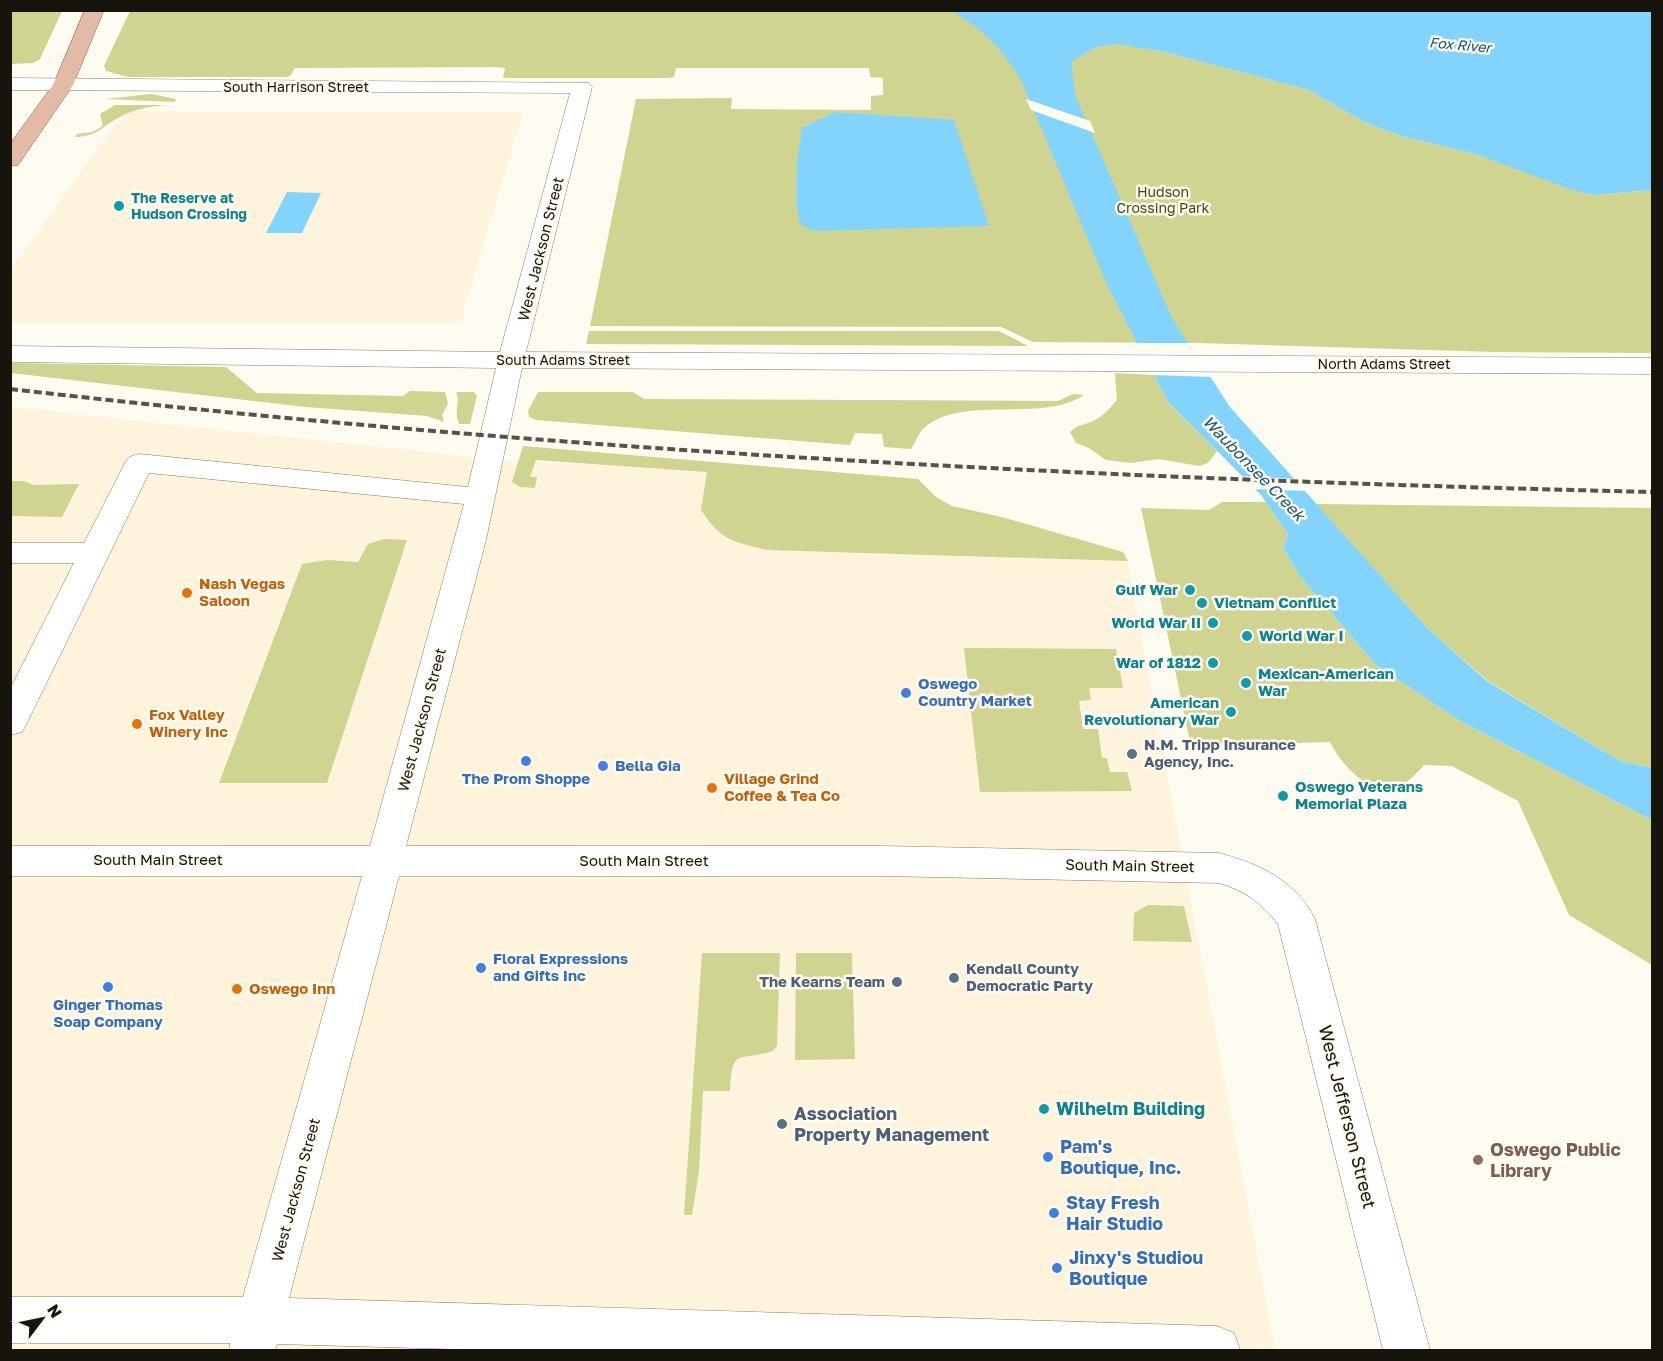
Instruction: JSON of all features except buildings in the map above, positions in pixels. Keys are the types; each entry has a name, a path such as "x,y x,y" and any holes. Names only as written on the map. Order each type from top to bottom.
{"main road":[{"path":"10,160 63,85 94,10"}],"street":[{"name":"South Harrison Street","path":"10,84 582,87"},
{"name":"West Jackson Street","path":"256,1335 471,540 496,419 582,87"},
{"name":"South Adams Street","path":"10,354 512,360 1115,361"},
{"name":"North Adams Street","path":"1115,361 1653,366"},
{"path":"10,723 139,463 480,497"},
{"path":"10,553 96,553"},
{"name":"South Main Street","path":"10,861 881,861 1219,868 1256,879 1272,891"},
{"name":"West Jefferson Street","path":"1272,891 1296,919 1407,1350"},
{"path":"10,1320 256,1335 1218,1350"}],"shaded area":[{"name":"The Reserve at Hudson Crossing","path":"125,111 523,112 460,323 11,323 11,269"},
{"path":"11,407 518,462 709,466 1127,561 1275,1350 11,1350"}],"green space":[{"path":"10,11 62,11 40,59 33,63 11,64"},
{"name":"Hudson Crossing Park","path":"130,11 951,11 966,19 1161,51 1309,90 1364,122 1401,136 1475,154 1593,195 1652,190 1652,353 1496,352 1198,343 1033,342 1001,327 590,326 636,99 732,98 731,109 871,110 871,96 883,95 883,78 870,77 869,68 676,68 674,77 667,78 508,78 503,77 505,68 493,67 295,68 290,76 285,77 128,77 106,71 104,66","holes":["834,112 891,118 989,226"]},
{"path":"151,94 176,99 175,102 105,99"},
{"path":"115,105 166,105 129,112 93,133 75,137 77,134 92,132 103,126 100,114"},
{"path":"589,331 999,331 1028,346 586,344"},
{"path":"11,363 226,367 257,393 403,396 410,391 445,392 448,403 442,415 444,422 427,416 306,407 11,373"},
{"path":"1115,373 1154,375 1168,402 1217,451 1208,463 1199,466 1159,459 1131,463 1106,460 1089,448 1076,443 1070,432 1098,418 1117,400"},
{"path":"456,392 474,392 477,396 470,424 459,424 457,420"},
{"path":"538,392 633,392 644,399 1058,401 1073,394 1084,395 1067,403 1046,407 979,410 939,418 923,429 911,449 884,447 882,434 855,433 850,445 536,420 529,417 528,411"},
{"path":"523,446 918,479 936,497 952,506 1002,517 1123,552 1128,561 768,550 729,539 708,520 701,510 707,472 536,460 530,477 537,477 535,488 520,487 512,482"},
{"path":"11,481 24,481 33,485 79,484 62,517 11,516"},
{"path":"1222,502 1266,502 1288,534 1283,548 1300,576 1375,664 1460,721 1652,820 1652,965 1569,915 1518,801 1452,766 1424,765 1402,785 1384,789 1356,776 1330,742 1191,746 1141,508 1209,510"},
{"path":"1316,504 1652,508 1652,768 1620,761 1488,681 1428,629"},
{"path":"384,539 407,540 327,783 219,783 302,564 327,560 358,562 368,544"},
{"path":"964,648 1116,649 1123,688 1089,688 1091,700 1079,701 1083,729 1098,729 1102,758 1107,758 1110,772 1127,772 1132,791 980,792"},
{"path":"1148,905 1184,906 1192,942 1133,941 1134,913"},
{"path":"702,953 780,953 777,1046 773,1051 740,1058 736,1061 730,1091 703,1091 699,1171 692,1215 684,1215"},
{"path":"796,953 852,953 855,1059 795,1060"}],"water":[{"path":"951,11 1652,11 1652,190 1593,195 1567,188 1475,154 1401,136 1364,122 1309,90 1161,51 1114,44 1094,48 1071,62 1075,95 1172,318 1230,407 1428,629 1487,681 1620,761 1652,768 1652,820 1460,721 1375,664 1300,576 1283,548 1288,534 1261,495 1168,402 1107,285 1022,82 992,41"},
{"path":"834,112 954,120 989,226 813,231 800,224 796,188 802,128"},
{"path":"287,192 321,193 302,233 266,233"}],"pier":[{"path":"1026,99 1090,121 1095,133 1031,110"},
{"path":"1133,343 1192,343 1214,377 1151,375"},
{"path":"1238,476 1298,479 1309,491 1251,489"}],"railway":[{"path":"10,389 419,430 830,459 1241,479 1652,492"}],"place":[{"name":"The Reserve at Hudson Crossing","path":"119,206"},
{"name":"Gulf War","path":"1190,590"},
{"name":"Nash Vegas Saloon","path":"187,593"},
{"name":"Vietnam Conflict","path":"1202,603"},
{"name":"World War II","path":"1213,623"},
{"name":"World War I","path":"1247,636"},
{"name":"War of 1812","path":"1213,663"},
{"name":"Mexican-American War","path":"1246,683"},
{"name":"Oswego Country Market","path":"906,693"},
{"name":"American Revolutionary War","path":"1231,712"},
{"name":"Fox Valley Winery Inc","path":"137,724"},
{"name":"N.M. Tripp Insurance Agency, Inc.","path":"1132,754"},
{"name":"The Prom Shoppe","path":"526,761"},
{"name":"Bella Gia","path":"603,766"},
{"name":"Village Grind Coffee & Tea Co","path":"712,788"},
{"name":"Oswego Veterans Memorial Plaza","path":"1283,796"},
{"name":"Floral Expressions and Gifts Inc","path":"481,968"},
{"name":"Kendall County Democratic Party","path":"954,978"},
{"name":"The Kearns Team","path":"897,982"},
{"name":"Ginger Thomas Soap Company","path":"108,987"},
{"name":"Oswego Inn","path":"237,989"},
{"name":"Wilhelm Building","path":"1044,1109"},
{"name":"Association Property Management","path":"782,1124"},
{"name":"Pam's Boutique, Inc.","path":"1048,1157"},
{"name":"Oswego Public Library","path":"1478,1160"},
{"name":"Stay Fresh Hair Studio","path":"1054,1213"},
{"name":"Jinxy's Studiou Boutique","path":"1057,1268"}],"water label":[{"name":"Fox River","path":"1460,45"},
{"name":"Waubonsee Creek","path":"1254,468"}]}
